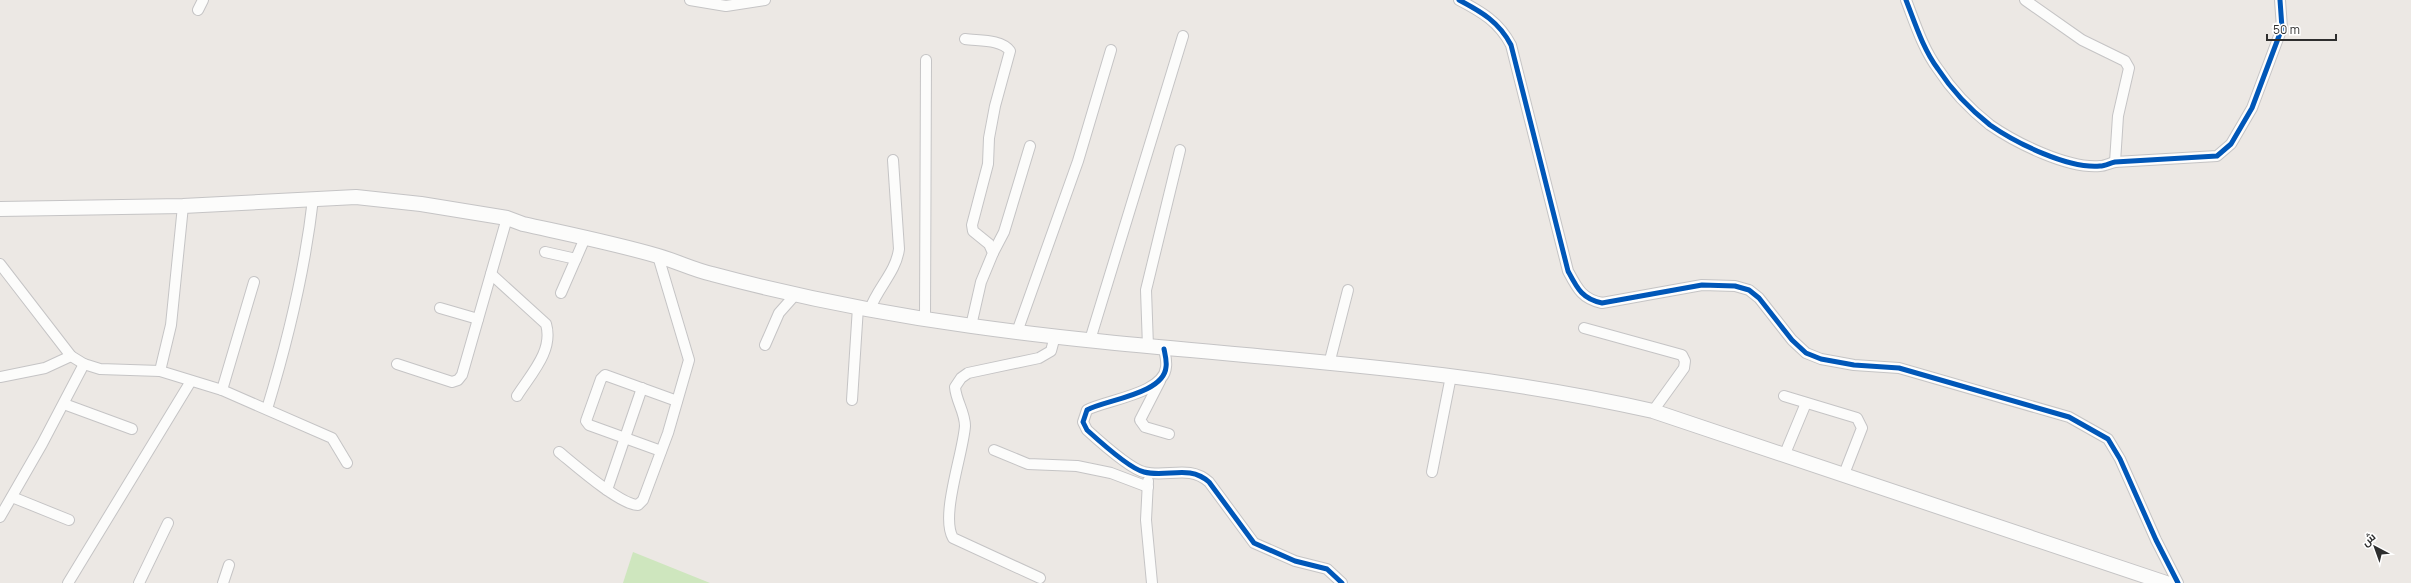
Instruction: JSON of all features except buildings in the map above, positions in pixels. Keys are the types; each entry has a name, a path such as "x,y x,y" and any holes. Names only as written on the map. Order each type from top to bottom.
{"main road":[{"path":"0,209 183,206 356,197 421,204 507,218 523,224 658,256 708,274 795,295 971,326 1164,349 1451,376 1587,396 1653,411 2165,583"}],"street":[{"path":"198,10 204,0"},
{"path":"690,0 726,6 765,0"},
{"path":"1459,0 1486,14 1503,31 1511,45 1568,271 1580,294 1591,301 1602,303 1702,285 1742,288 1749,290 1759,298 1792,340 1801,349 1821,359 1854,365 1899,368 2069,418 2108,439 2120,459 2156,540 2178,583"},
{"path":"1906,0 1928,55 1938,70 1968,104 1990,124 2045,154 2078,164 2100,166 2115,162 2217,156 2231,144 2252,108 2282,28 2280,0"},
{"path":"2025,0 2082,40 2125,61 2129,68 2118,116 2115,162"},
{"path":"1090,340 1183,36"},
{"path":"965,39 1000,43 1007,46 1010,51 995,106 989,138 988,164 972,225 973,231 989,244 993,254"},
{"path":"1017,332 1078,160 1111,50"},
{"path":"924,318 926,60"},
{"path":"971,326 981,282 1004,232 1030,146"},
{"path":"1148,347 1146,290 1180,150"},
{"path":"852,400 864,308 898,262 899,249 893,160"},
{"path":"267,409 283,356 307,248 312,199"},
{"path":"160,371 171,325 183,206"},
{"path":"397,364 452,382 458,380 462,376 507,218"},
{"path":"562,293 585,238"},
{"path":"545,252 576,259"},
{"path":"559,452 607,490 631,505 638,505 643,500 661,451 689,360 658,256"},
{"path":"0,264 71,356 84,364 100,368 160,371 222,390 332,438 347,463"},
{"path":"491,274 546,324 549,334 544,354 517,396"},
{"path":"222,390 254,282"},
{"path":"1329,364 1348,290"},
{"path":"765,345 782,309 795,295"},
{"path":"440,308 478,319"},
{"path":"1584,328 1682,356 1685,361 1684,368 1653,411"},
{"path":"1040,578 953,538 950,532 951,506 965,424 955,387 961,378 968,373 1039,358 1051,351 1055,336"},
{"path":"1164,349 1166,368 1140,420 1145,427 1169,434"},
{"path":"2,374 45,368 71,356"},
{"path":"0,517 64,404 84,364"},
{"path":"661,451 589,425 586,421 588,412 601,378 606,375 677,401"},
{"path":"1163,376 1143,391 1094,406 1084,415 1083,422 1087,430 1098,440 1142,472 1175,472 1201,475 1209,482 1254,543 1294,562 1327,569 1342,583"},
{"path":"1432,472 1451,376"},
{"path":"68,583 191,381"},
{"path":"607,490 642,388"},
{"path":"1784,396 1857,418 1862,424 1862,428 1844,474"},
{"path":"1784,456 1806,403"},
{"path":"64,404 132,429"},
{"path":"994,450 1028,464 1077,466 1111,473 1148,487"},
{"path":"1148,473 1146,520 1152,583"},
{"path":"12,497 69,520"},
{"path":"139,583 168,523"},
{"path":"223,583 229,566"}],"green space":[{"path":"633,552 710,583 623,583"}],"cycle path":[{"path":"1459,0 1489,18 1501,30 1511,45 1568,271 1577,288 1585,296 1602,303 1702,285 1735,286 1749,290 1759,298 1792,340 1806,353 1821,359 1854,365 1899,368 2069,417 2108,439 2120,459 2156,540 2178,583"},
{"path":"1906,0 1928,53 1943,77 1955,92 1983,119 2001,132 2028,147 2058,159 2087,166 2104,166 2115,162 2217,156 2231,144 2252,108 2282,28 2280,0"},
{"path":"1164,349 1166,367 1163,376 1155,384 1145,390 1087,410 1083,422 1087,430 1114,454 1138,470 1161,474 1178,472 1194,474 1201,477 1209,482 1254,543 1295,561 1327,569 1342,583"}]}
